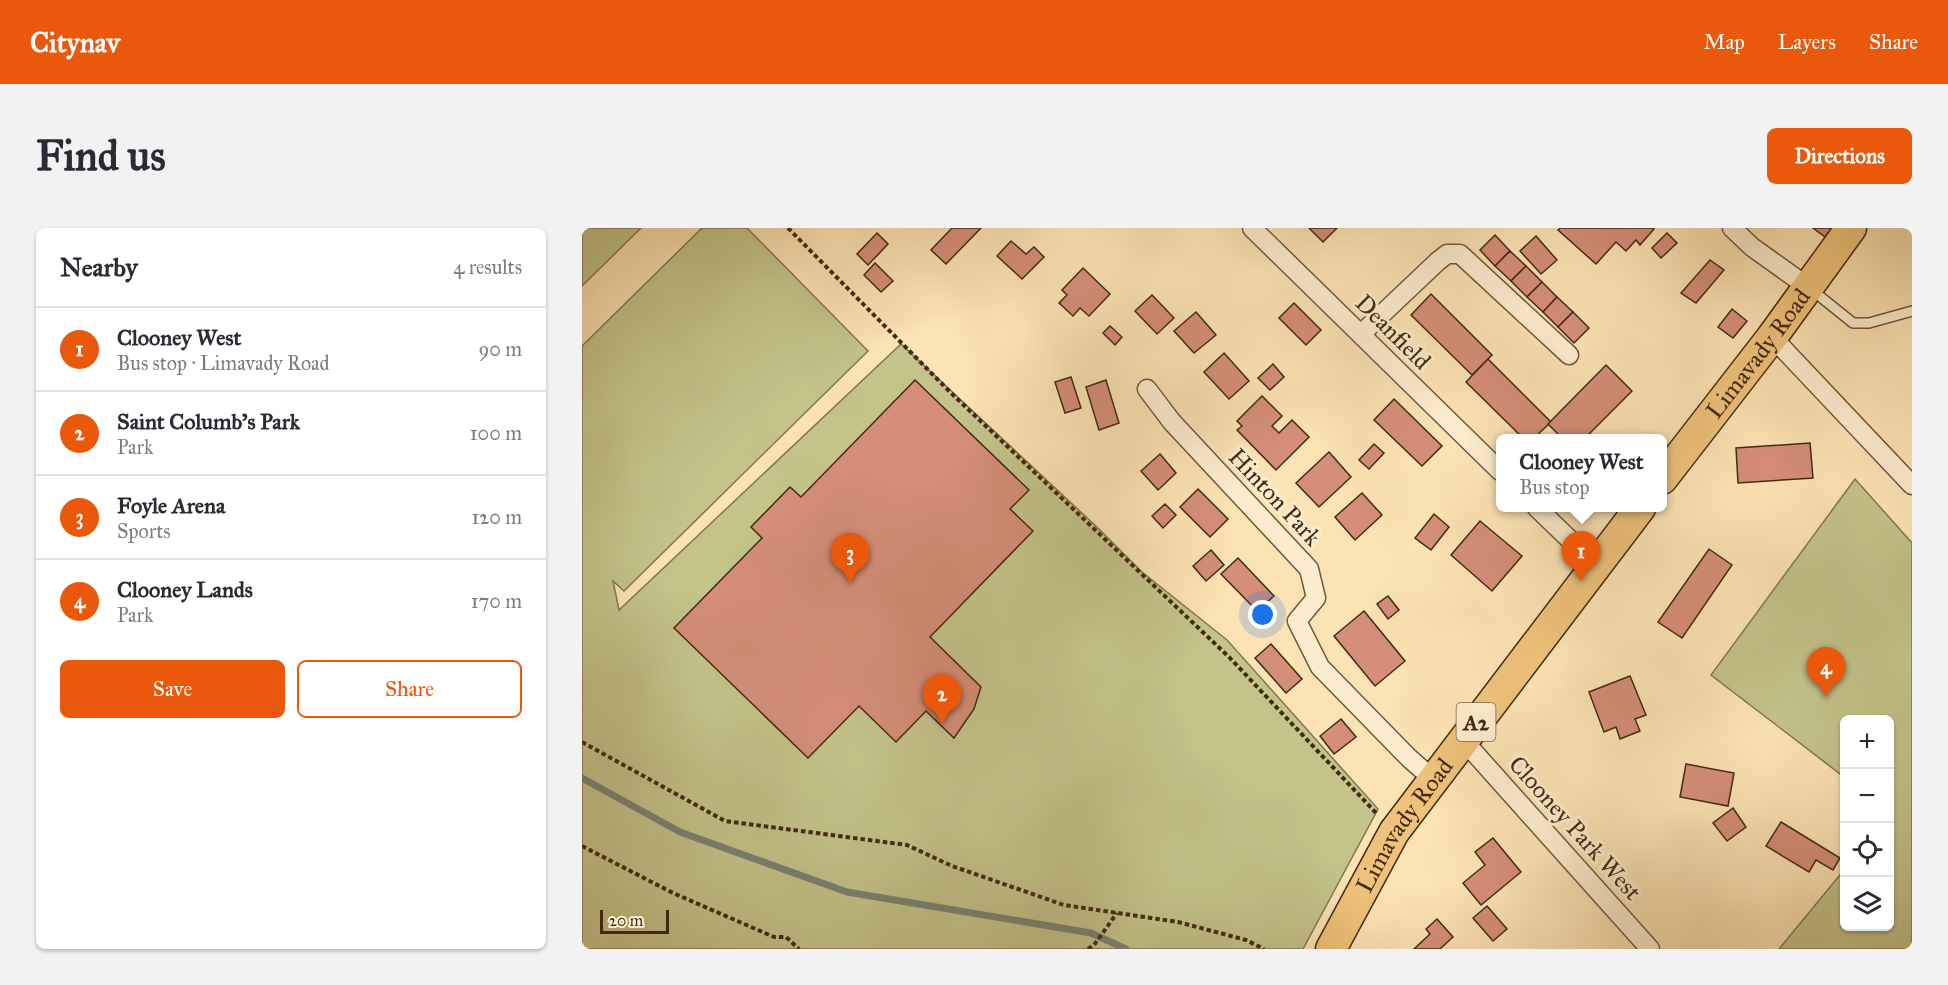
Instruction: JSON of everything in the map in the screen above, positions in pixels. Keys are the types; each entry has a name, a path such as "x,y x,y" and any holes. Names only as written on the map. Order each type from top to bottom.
{"highway":[{"name":"Limavady Road","path":"1667,472 1772,337 1851,228"},
{"name":"Limavady Road","path":"1331,949 1394,832 1636,512"}],"street":[{"name":"Deanfield","path":"1252,228 1496,467"},
{"path":"1732,228 1752,247 1808,287"},
{"path":"1361,334 1437,262 1447,254 1460,254 1569,355"},
{"path":"1772,337 1912,485"},
{"name":"Hinton Park","path":"1147,389 1172,422 1309,569 1316,598 1297,621 1320,667 1409,758 1434,780"},
{"path":"1542,512 1595,564"},
{"name":"Clooney Park West","path":"1463,740 1650,949"}],"lane":[{"path":"1808,287 1853,323 1869,323 1912,311"}],"path":[{"path":"788,228 942,384 1229,657 1394,832"},
{"path":"582,742 725,821 907,845 952,866 1064,905 1178,922 1246,940 1264,949"},
{"path":"582,846 683,897 774,937 786,937 799,949"},
{"path":"1088,949 1098,940 1117,913"}],"green space":[{"path":"582,228 641,228 582,286"},
{"path":"702,228 747,228 868,351 624,591 613,581 619,610 901,344 1142,572 1227,640 1378,809 1303,949 582,949 582,346"},
{"path":"1855,479 1912,543 1912,949 1779,949 1840,875 1840,931 1894,931 1894,715 1840,715 1840,774 1711,675"}],"building":[{"path":"952,228 981,228 946,264 931,250"},
{"path":"1309,228 1337,228 1323,242"},
{"path":"1560,228 1654,229 1640,245 1636,240 1626,251 1616,242 1596,264 1558,230"},
{"path":"1813,228 1832,228 1825,237"},
{"path":"877,233 888,244 868,265 857,254"},
{"path":"1667,233 1677,243 1661,258 1652,248"},
{"path":"1495,235 1510,251 1495,266 1480,250"},
{"path":"1536,236 1557,260 1541,274 1520,251"},
{"path":"1011,241 1026,254 1034,247 1044,257 1022,279 997,256"},
{"path":"1510,251 1526,266 1511,281 1495,266"},
{"path":"1710,260 1724,270 1696,303 1681,293"},
{"path":"875,263 893,281 881,292 864,275"},
{"path":"1526,266 1542,282 1527,297 1511,281"},
{"path":"1083,268 1110,294 1089,316 1080,308 1073,316 1059,303 1067,295 1062,290"},
{"path":"1542,282 1557,297 1543,312 1527,297"},
{"path":"1431,294 1492,355 1472,375 1411,315"},
{"path":"1152,295 1174,318 1157,334 1135,311"},
{"path":"1557,297 1573,312 1558,327 1543,312"},
{"path":"1294,303 1321,330 1306,345 1279,318"},
{"path":"1732,309 1747,321 1733,338 1718,327"},
{"path":"1196,312 1216,335 1194,353 1174,331"},
{"path":"1573,312 1589,328 1574,343 1558,327"},
{"path":"1110,326 1122,337 1115,345 1103,333"},
{"path":"1224,353 1249,381 1229,399 1204,372"},
{"path":"1488,359 1551,422 1538,434 1519,434 1466,382"},
{"path":"1273,364 1284,377 1270,390 1258,378"},
{"path":"1606,365 1632,391 1589,434 1558,434 1548,424"},
{"path":"1071,377 1081,408 1065,413 1055,382"},
{"path":"915,380 1029,490 1010,509 1033,531 930,637 981,687 974,709 954,738 926,711 896,742 859,706 808,758 674,628 762,538 751,527 790,487 801,497"},
{"path":"1106,380 1119,423 1099,430 1086,387"},
{"path":"1262,396 1282,416 1272,426 1279,433 1292,420 1309,437 1276,470 1237,430 1242,426 1237,421"},
{"path":"1394,399 1442,446 1422,466 1374,420"},
{"path":"1810,443 1813,478 1738,483 1736,448"},
{"path":"1374,444 1384,453 1369,469 1359,460"},
{"path":"1329,452 1351,477 1319,507 1296,483"},
{"path":"1160,454 1176,473 1158,490 1141,471"},
{"path":"1198,489 1228,519 1210,537 1180,507"},
{"path":"1362,493 1382,515 1355,540 1335,517"},
{"path":"1165,504 1176,515 1163,528 1152,516"},
{"path":"1434,514 1449,527 1431,550 1415,538"},
{"path":"1480,521 1522,556 1492,591 1451,555"},
{"path":"1709,549 1732,565 1682,638 1658,622"},
{"path":"1211,550 1224,565 1206,581 1193,566"},
{"path":"1238,558 1274,596 1257,611 1221,574"},
{"path":"1388,596 1399,610 1388,619 1377,604"},
{"path":"1364,611 1405,661 1375,686 1334,636"},
{"path":"1271,644 1302,679 1286,693 1255,658"},
{"path":"1630,676 1646,715 1635,719 1640,731 1620,739 1616,727 1604,732 1589,692"},
{"path":"1341,719 1356,737 1334,754 1320,736"},
{"path":"1686,764 1734,773 1728,806 1680,797"},
{"path":"1733,808 1746,827 1727,841 1713,823"},
{"path":"1781,822 1840,858 1833,870 1816,860 1809,872 1766,846"},
{"path":"1493,838 1521,872 1481,905 1463,883 1485,865 1475,852"},
{"path":"1487,906 1507,929 1493,941 1473,918"},
{"path":"1437,919 1453,937 1440,949 1414,949 1430,934 1426,929"}],"waterway":[{"path":"582,778 680,832 847,892 1091,933 1126,949"}],"place":[{"name":"Clooney West","path":"1581,581"},
{"name":"Foyle Arena","path":"850,583"},
{"name":"Clooney Lands","path":"1826,697"},
{"name":"Saint Columb's Park","path":"942,724"}]}
